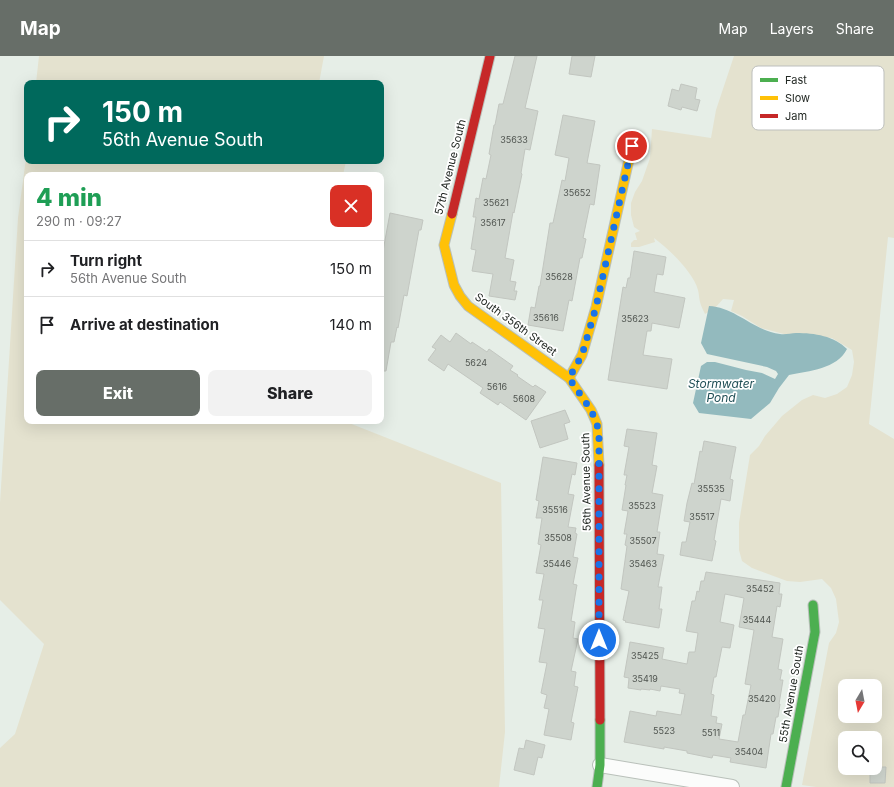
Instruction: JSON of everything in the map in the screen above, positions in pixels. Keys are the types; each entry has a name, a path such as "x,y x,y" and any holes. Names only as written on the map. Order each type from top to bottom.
{"street":[{"name":"57th Avenue South","path":"454,285 444,245 490,56"},
{"path":"569,378 582,355 596,307 632,146"},
{"name":"South 356th Street","path":"454,285 468,306 569,378"},
{"name":"56th Avenue South","path":"569,378 591,410 597,424 599,436 600,765 597,787"},
{"name":"55th Avenue South","path":"786,787 815,632 813,605"},
{"path":"600,765 732,787"}],"shaded area":[{"path":"39,56 324,56 320,80 36,80"},
{"path":"734,56 894,56 894,238 888,237 869,424 894,439 894,787 816,787 802,785 829,643 836,633 839,622 836,599 831,588 822,579 800,582 787,581 752,568 742,561 739,550 739,523 750,455 759,446 765,436 782,416 802,400 813,395 825,398 837,394 847,387 852,375 854,362 852,350 832,338 784,334 761,328 731,311 734,300 723,299 715,308 705,314 700,304 698,290 691,276 680,261 666,248 654,238 655,242 639,247 631,247 631,243 634,240 637,240 635,233 640,231 634,227 631,215 631,203 635,192 642,181 650,158 652,129 711,138 716,110"},
{"path":"25,164 345,164 344,172 24,172"},
{"path":"24,173 24,424 352,424 501,483 505,732 499,787 0,787 0,748 15,734 44,644 0,600 0,503 18,218"}],"water":[{"name":"Stormwater Pond","path":"709,306 727,310 771,332 824,336 836,341 847,349 837,361 830,365 789,375 770,403 751,419 699,413 693,403 701,366 707,362 715,362 762,373 775,379 778,374 776,371 767,367 707,354 701,343"}],"building":[{"path":"515,56 537,56 525,108 538,111 530,150 525,149 522,174 514,213 513,212 505,258 514,260 510,281 516,282 514,291 517,291 515,300 489,296 493,274 472,271 476,250 471,249 476,217 473,217 476,198 479,199 483,178 486,179 491,155 489,154 494,125 499,104 503,104"},
{"path":"572,56 595,56 591,77 569,74"},
{"path":"681,84 697,88 695,99 700,100 697,111 682,107 681,110 668,106 672,89 679,91"},
{"path":"563,115 595,121 587,163 600,165 594,205 590,204 583,238 586,239 582,258 580,258 572,301 569,300 563,331 528,325 531,307 535,308 540,286 550,223 553,223 562,180 565,181 569,158 555,155"},
{"path":"390,213 423,220 421,230 419,230 407,296 404,295 398,328 397,327 394,342 391,342 386,371 384,371 384,246"},
{"path":"634,251 666,257 663,275 657,274 654,292 685,298 679,328 652,323 651,331 647,331 643,355 672,359 667,389 608,380 623,287 626,288 628,278 630,278"},
{"path":"456,333 471,344 472,342 487,352 489,349 513,366 510,370 518,375 517,376 533,387 535,385 546,392 526,420 500,402 498,405 480,393 483,388 448,364 444,371 428,360 436,349 432,347 441,335 450,342"},
{"path":"565,410 570,422 564,424 568,439 540,448 531,421"},
{"path":"627,429 657,433 652,465 657,466 652,493 663,495 657,532 660,532 657,554 664,555 658,587 662,587 659,609 662,609 659,628 625,622 626,621 623,620 629,591 621,589 627,546 625,545 627,534 624,534 628,511 622,510 627,475 624,475 629,447 624,446"},
{"path":"704,441 736,447 730,479 733,480 730,501 721,499 712,561 680,555 682,542 686,542 690,522 684,521 687,503 692,483 694,484 700,451 702,452"},
{"path":"543,457 577,463 575,475 572,474 568,494 574,495 568,527 576,528 575,533 577,534 573,557 578,558 573,584 577,585 571,621 575,622 573,638 578,639 571,671 576,672 574,686 578,687 571,722 574,723 571,740 544,735 549,709 544,708 547,695 541,693 547,663 539,662 545,629 538,628 543,600 539,600 544,574 536,573 541,545 538,544 542,518 536,518 539,501 536,500"},
{"path":"706,572 780,583 779,594 782,594 780,607 777,606 772,637 783,639 778,669 782,670 780,680 783,680 778,717 776,717 773,734 771,734 766,768 730,762 731,758 713,755 712,758 687,753 687,751 664,747 664,749 624,742 630,711 656,716 657,711 681,715 685,694 679,693 680,689 661,686 660,691 628,688 629,678 624,677 630,642 664,648 662,659 687,664 689,652 695,652 698,633 686,631 692,601 695,601 697,591 699,592 701,581 704,581","holes":["725,594 744,598 739,627 754,630 745,684 751,685 738,742 719,739 722,724 716,723 717,717 711,716 714,695 711,694 722,647 730,648 734,625 720,622"]},
{"path":"526,740 545,745 542,758 538,757 534,775 514,770 519,748 524,749"},
{"path":"882,767 886,767 885,783 870,783 870,775 882,775"}],"traffic: fast":[{"path":"786,787 815,632 813,605"},
{"path":"597,787 600,765 600,720"}],"traffic: slow":[{"path":"569,378 582,355 596,307 632,146"},
{"path":"452,214 444,245 454,285 460,296 468,306 569,378 591,410 597,424 599,465"}],"traffic: jam":[{"path":"452,214 490,56"},
{"path":"599,465 600,720"}],"route":[{"path":"599,640 599,436 597,424 591,410 569,378 582,355 596,307 632,146"}]}
